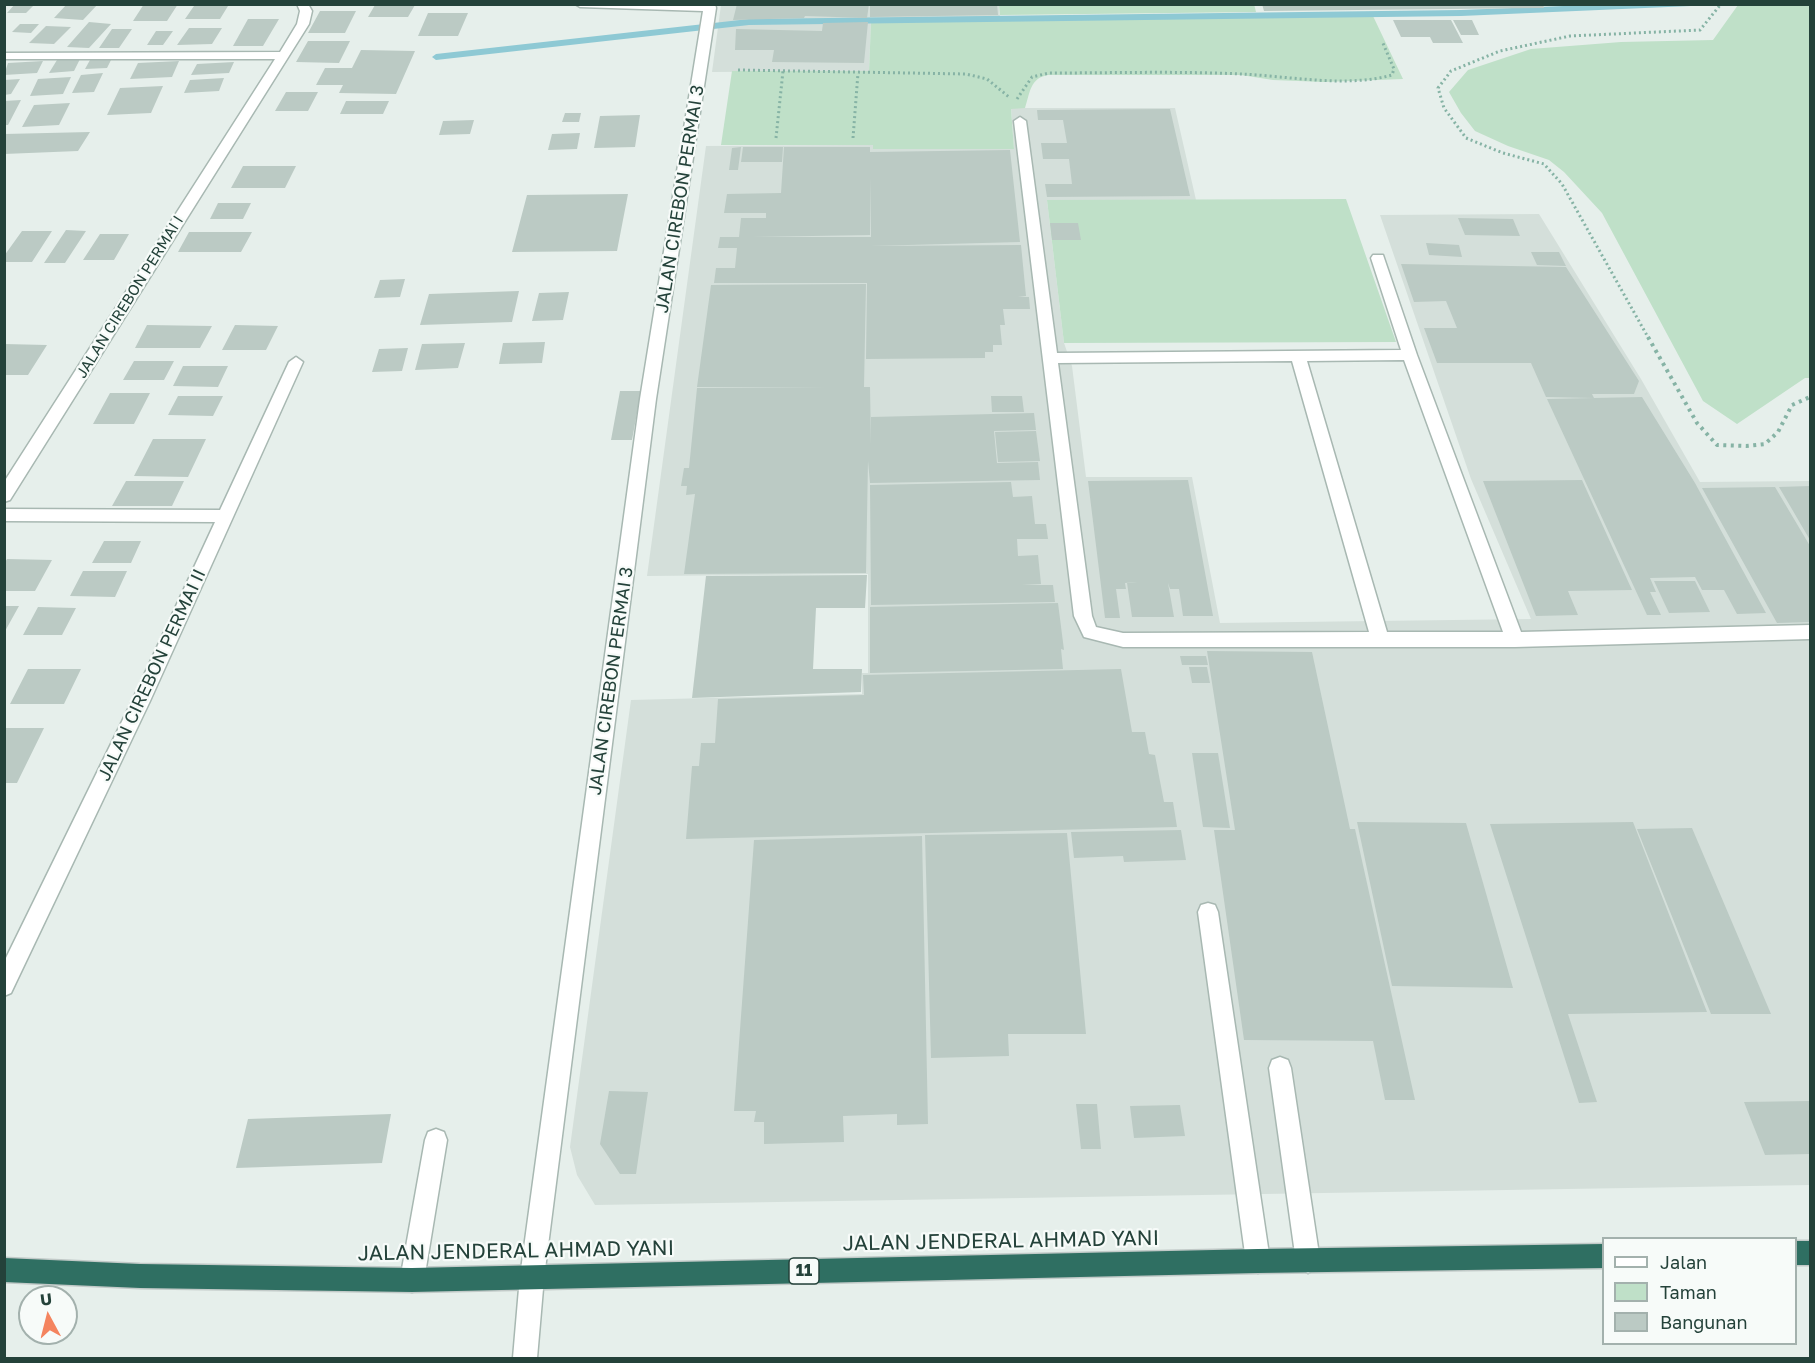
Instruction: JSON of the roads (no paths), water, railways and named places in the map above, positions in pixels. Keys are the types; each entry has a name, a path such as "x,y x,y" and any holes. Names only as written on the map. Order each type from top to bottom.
{"highway":[{"name":"JALAN JENDERAL AHMAD YANI","path":"4,1270 140,1276 412,1280 1258,1261 1602,1256"}],"street":[{"name":"JALAN CIREBON PERMAI I","path":"4,496 303,24 306,10 302,4"},
{"path":"580,4 710,6"},
{"name":"JALAN CIREBON PERMAI 3","path":"525,1359 532,1277 648,399 710,6"},
{"path":"4,56 283,55"},
{"path":"1016,113 1083,616 1090,632 1123,640 1515,640 1810,632"},
{"path":"1378,258 1410,356 1515,640"},
{"path":"1298,356 1380,640"},
{"path":"1050,358 1410,356"},
{"name":"JALAN CIREBON PERMAI II","path":"4,986 141,701 296,362"},
{"path":"4,515 225,516"},
{"path":"1208,912 1258,1261"},
{"path":"1280,1068 1308,1260"},
{"path":"412,1280 436,1140"}],"waterway":[{"path":"436,57 749,22 1461,13 1691,4"}]}
